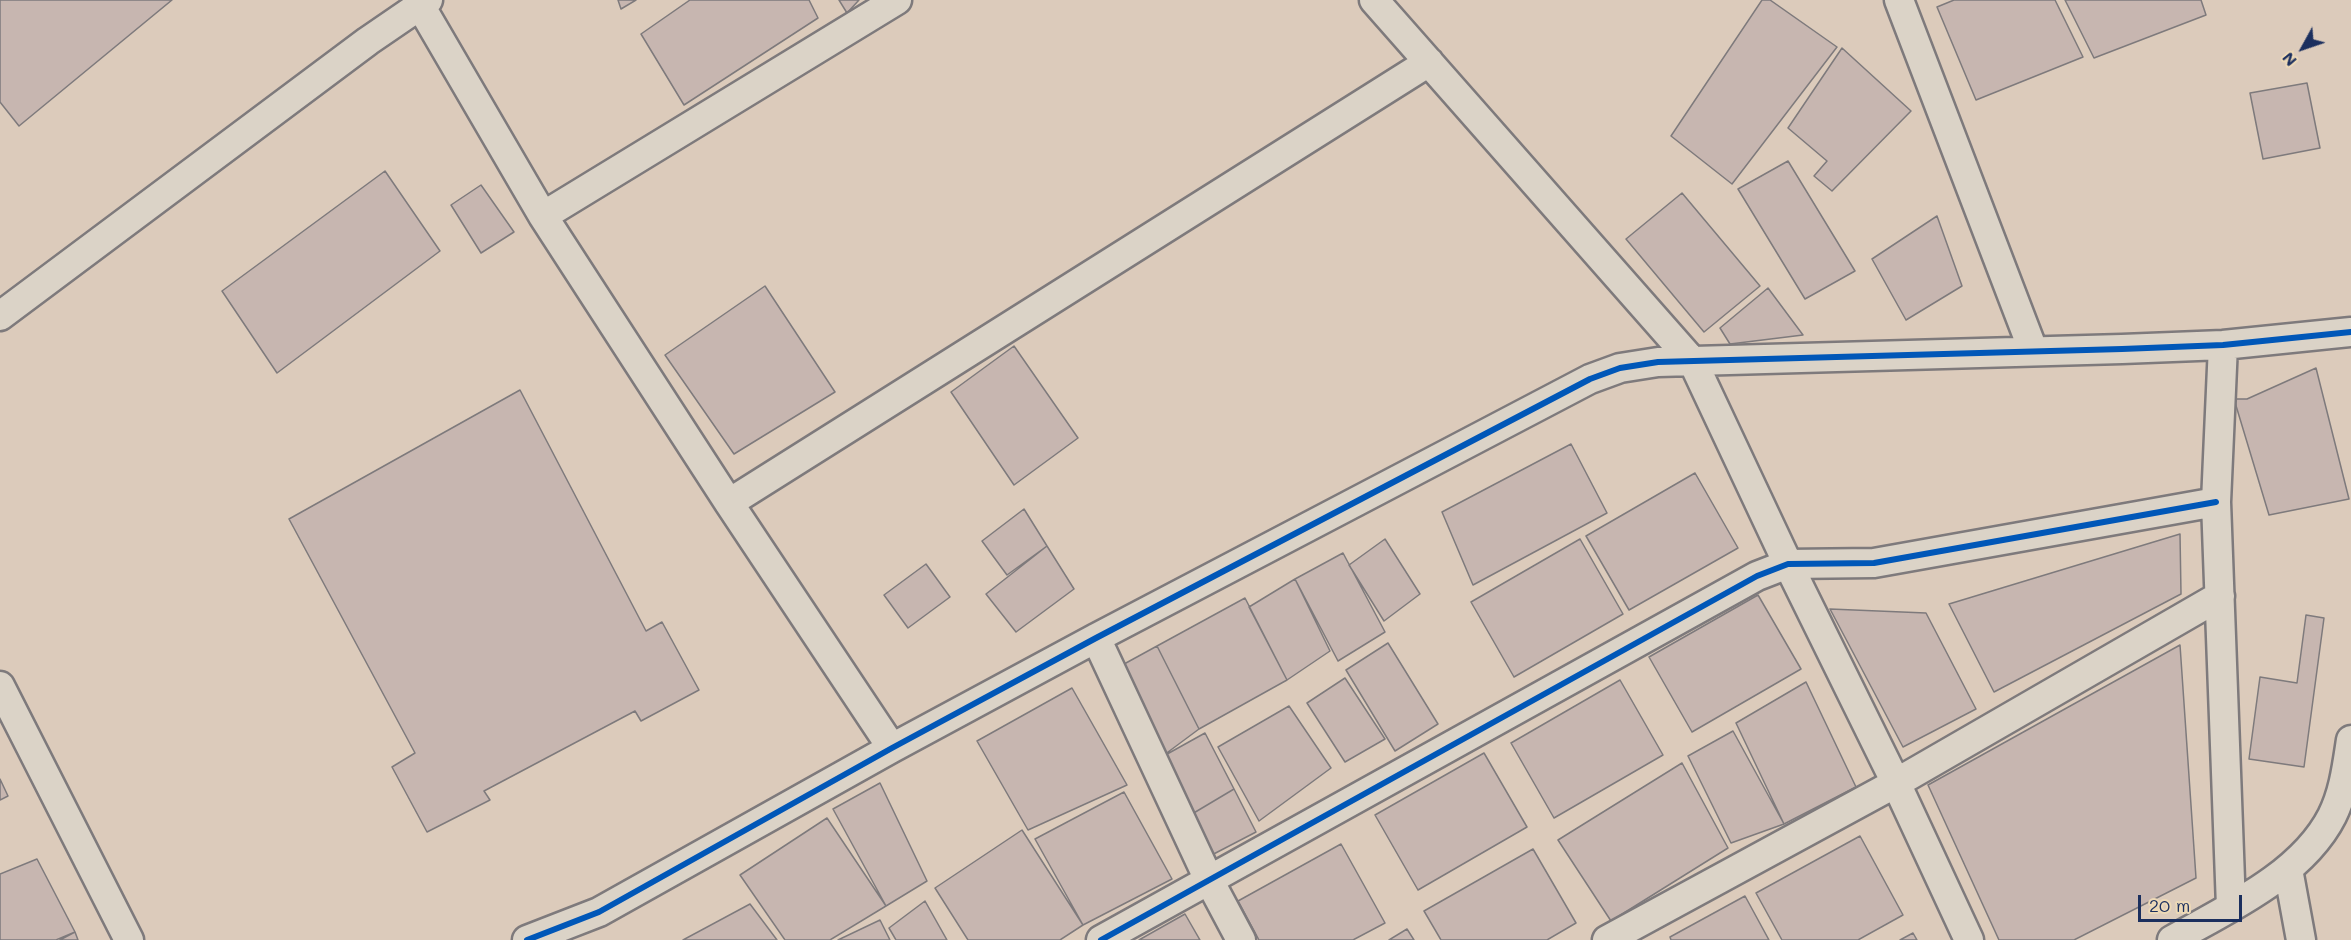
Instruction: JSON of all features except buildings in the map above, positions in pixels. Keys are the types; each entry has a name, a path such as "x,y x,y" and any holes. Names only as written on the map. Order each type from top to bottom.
{"street":[{"path":"543,216 897,0"},
{"path":"1374,0 1693,362 1969,940"},
{"path":"1899,0 2033,350"},
{"path":"0,316 422,2 543,216 729,503 892,748"},
{"path":"729,503 1429,62"},
{"path":"526,940 599,912 892,748 1096,638 1590,380 1620,368 1658,362 2223,345 2351,332"},
{"path":"2223,345 2216,502 2231,907"},
{"path":"1101,940 1757,576 1788,564 1874,563 2216,502"},
{"path":"1607,940 1896,783 2220,596"},
{"path":"1096,638 1209,880 1241,940"},
{"path":"0,686 129,940"},
{"path":"2172,940 2202,932 2231,907 2288,869 2314,843 2332,816 2344,783 2351,740"},
{"path":"2288,869 2301,940"}],"cycle path":[{"path":"527,940 599,912 892,748 1096,638 1590,379 1620,368 1658,362 2223,345 2351,332"},
{"path":"1101,940 1757,576 1788,564 1874,563 2216,502"}]}
